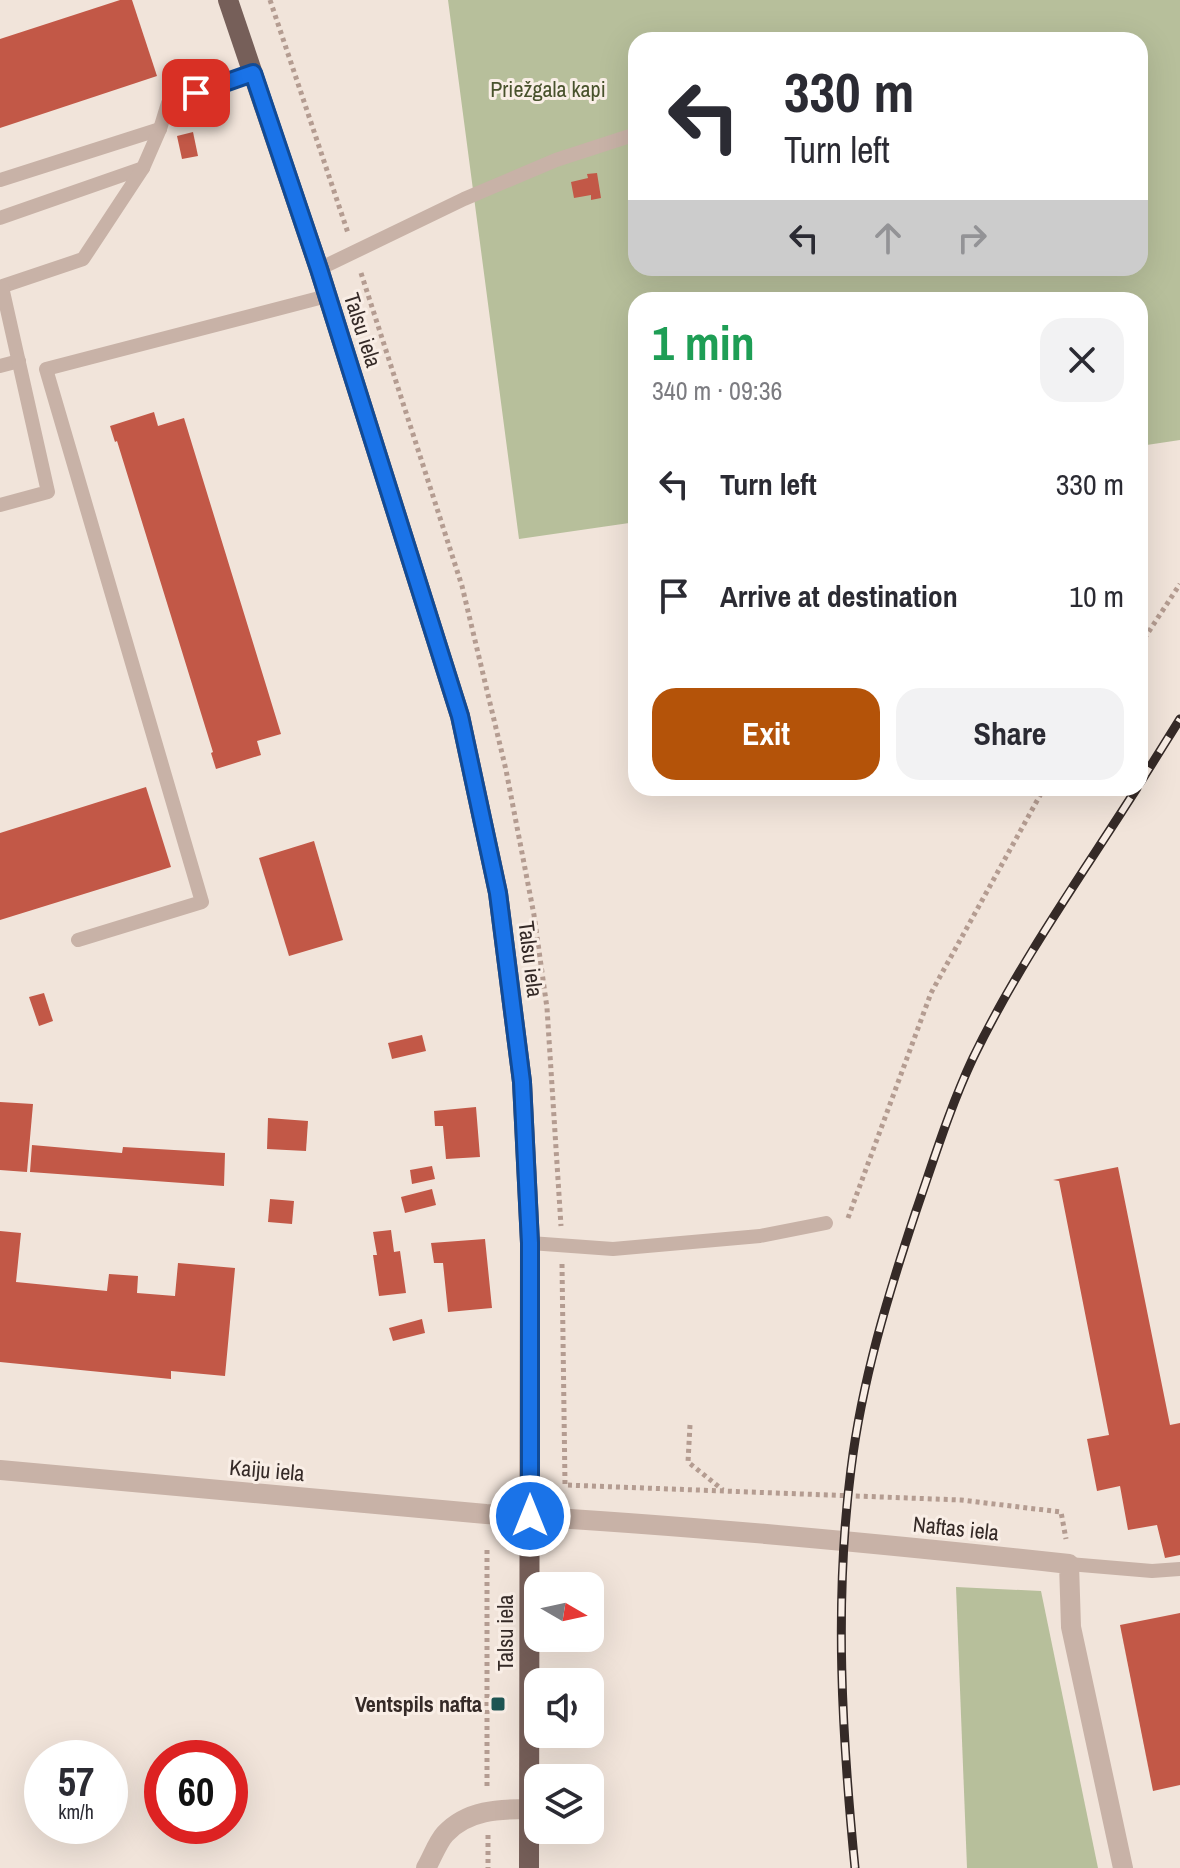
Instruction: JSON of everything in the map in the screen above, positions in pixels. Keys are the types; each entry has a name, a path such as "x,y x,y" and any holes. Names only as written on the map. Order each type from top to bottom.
{"main road":[{"name":"Talsu iela","path":"228,0 319,269 460,716 498,893 520,1066 530,1243 529,1764"},
{"name":"Talsu iela","path":"529,1844 529,1868"}],"street":[{"name":"Kaiju iela","path":"0,1470 530,1516"},
{"name":"Naftas iela","path":"530,1516 898,1546 1069,1564"},
{"path":"1069,1564 1071,1627 1123,1868"},
{"path":"426,1868 445,1834 472,1816 487,1810 524,1809"}],"lane":[{"path":"0,505 48,492 1,287 83,259 143,168 168,103 253,73"},
{"path":"0,180 160,129"},
{"path":"319,269 556,160 628,137"},
{"path":"0,218 143,168"},
{"path":"78,940 202,902 46,369 327,296"},
{"path":"0,366 19,361"},
{"path":"530,1243 613,1249 760,1236 826,1223"},
{"path":"1069,1564 1152,1571 1180,1569"}],"path":[{"path":"1148,633 1180,584"},
{"path":"826,1223 849,1218 931,993 1040,796"},
{"path":"690,1425 688,1462 723,1491"},
{"path":"565,1485 961,1500 1061,1512 1069,1564"},
{"path":"487,1550 488,1868"}],"green space":[{"name":"Priežgala kapi","path":"448,0 1180,0 1180,440 1148,445 1148,292 628,292 628,523 519,539"},
{"path":"956,1587 1041,1591 1098,1868 967,1868"}],"building":[{"path":"120,0 132,0 157,76 0,128 0,39"},
{"path":"193,132 198,156 182,159 177,136"},
{"path":"597,173 601,198 591,200 591,195 574,198 571,182"},
{"path":"154,412 158,426 184,418 281,734 257,741 261,755 216,769 110,426"},
{"path":"146,787 171,867 0,920 0,833"},
{"path":"314,841 343,940 289,956 259,858"},
{"path":"44,993 53,1021 39,1026 29,997"},
{"path":"422,1035 426,1051 392,1059 388,1043"},
{"path":"0,1102 33,1104 27,1172 0,1170"},
{"path":"476,1107 480,1157 446,1159 443,1126 435,1126 434,1111"},
{"path":"268,1118 308,1121 306,1151 267,1149"},
{"path":"32,1145 122,1153 123,1147 225,1153 224,1186 30,1172"},
{"path":"432,1166 435,1179 412,1184 410,1170"},
{"path":"1118,1167 1170,1425 1180,1423 1180,1555 1165,1558 1157,1525 1128,1530 1120,1486 1097,1491 1087,1439 1109,1435 1059,1181 1053,1180"},
{"path":"432,1189 436,1205 405,1213 401,1197"},
{"path":"270,1199 294,1201 292,1224 268,1222"},
{"path":"391,1230 394,1252 400,1251 406,1293 379,1296 373,1232"},
{"path":"0,1231 21,1233 16,1282 107,1291 109,1274 138,1276 137,1293 175,1296 178,1263 235,1268 225,1376 171,1371 171,1379 0,1362"},
{"path":"485,1239 492,1308 448,1312 443,1263 434,1263 431,1243"},
{"path":"422,1319 425,1333 393,1341 389,1328"},
{"path":"1180,1613 1180,1785 1153,1791 1120,1625"}],"railway":[{"path":"1148,770 1180,719"},
{"path":"855,1868 846,1769 841,1618 843,1568 851,1469 877,1338 936,1153 973,1058 1030,954 1132,796"}],"place":[{"name":"Ventspils nafta","path":"498,1704"}],"route":[{"path":"196,93 253,73 319,269 460,716 498,893 522,1082 530,1243 530,1516"}]}
